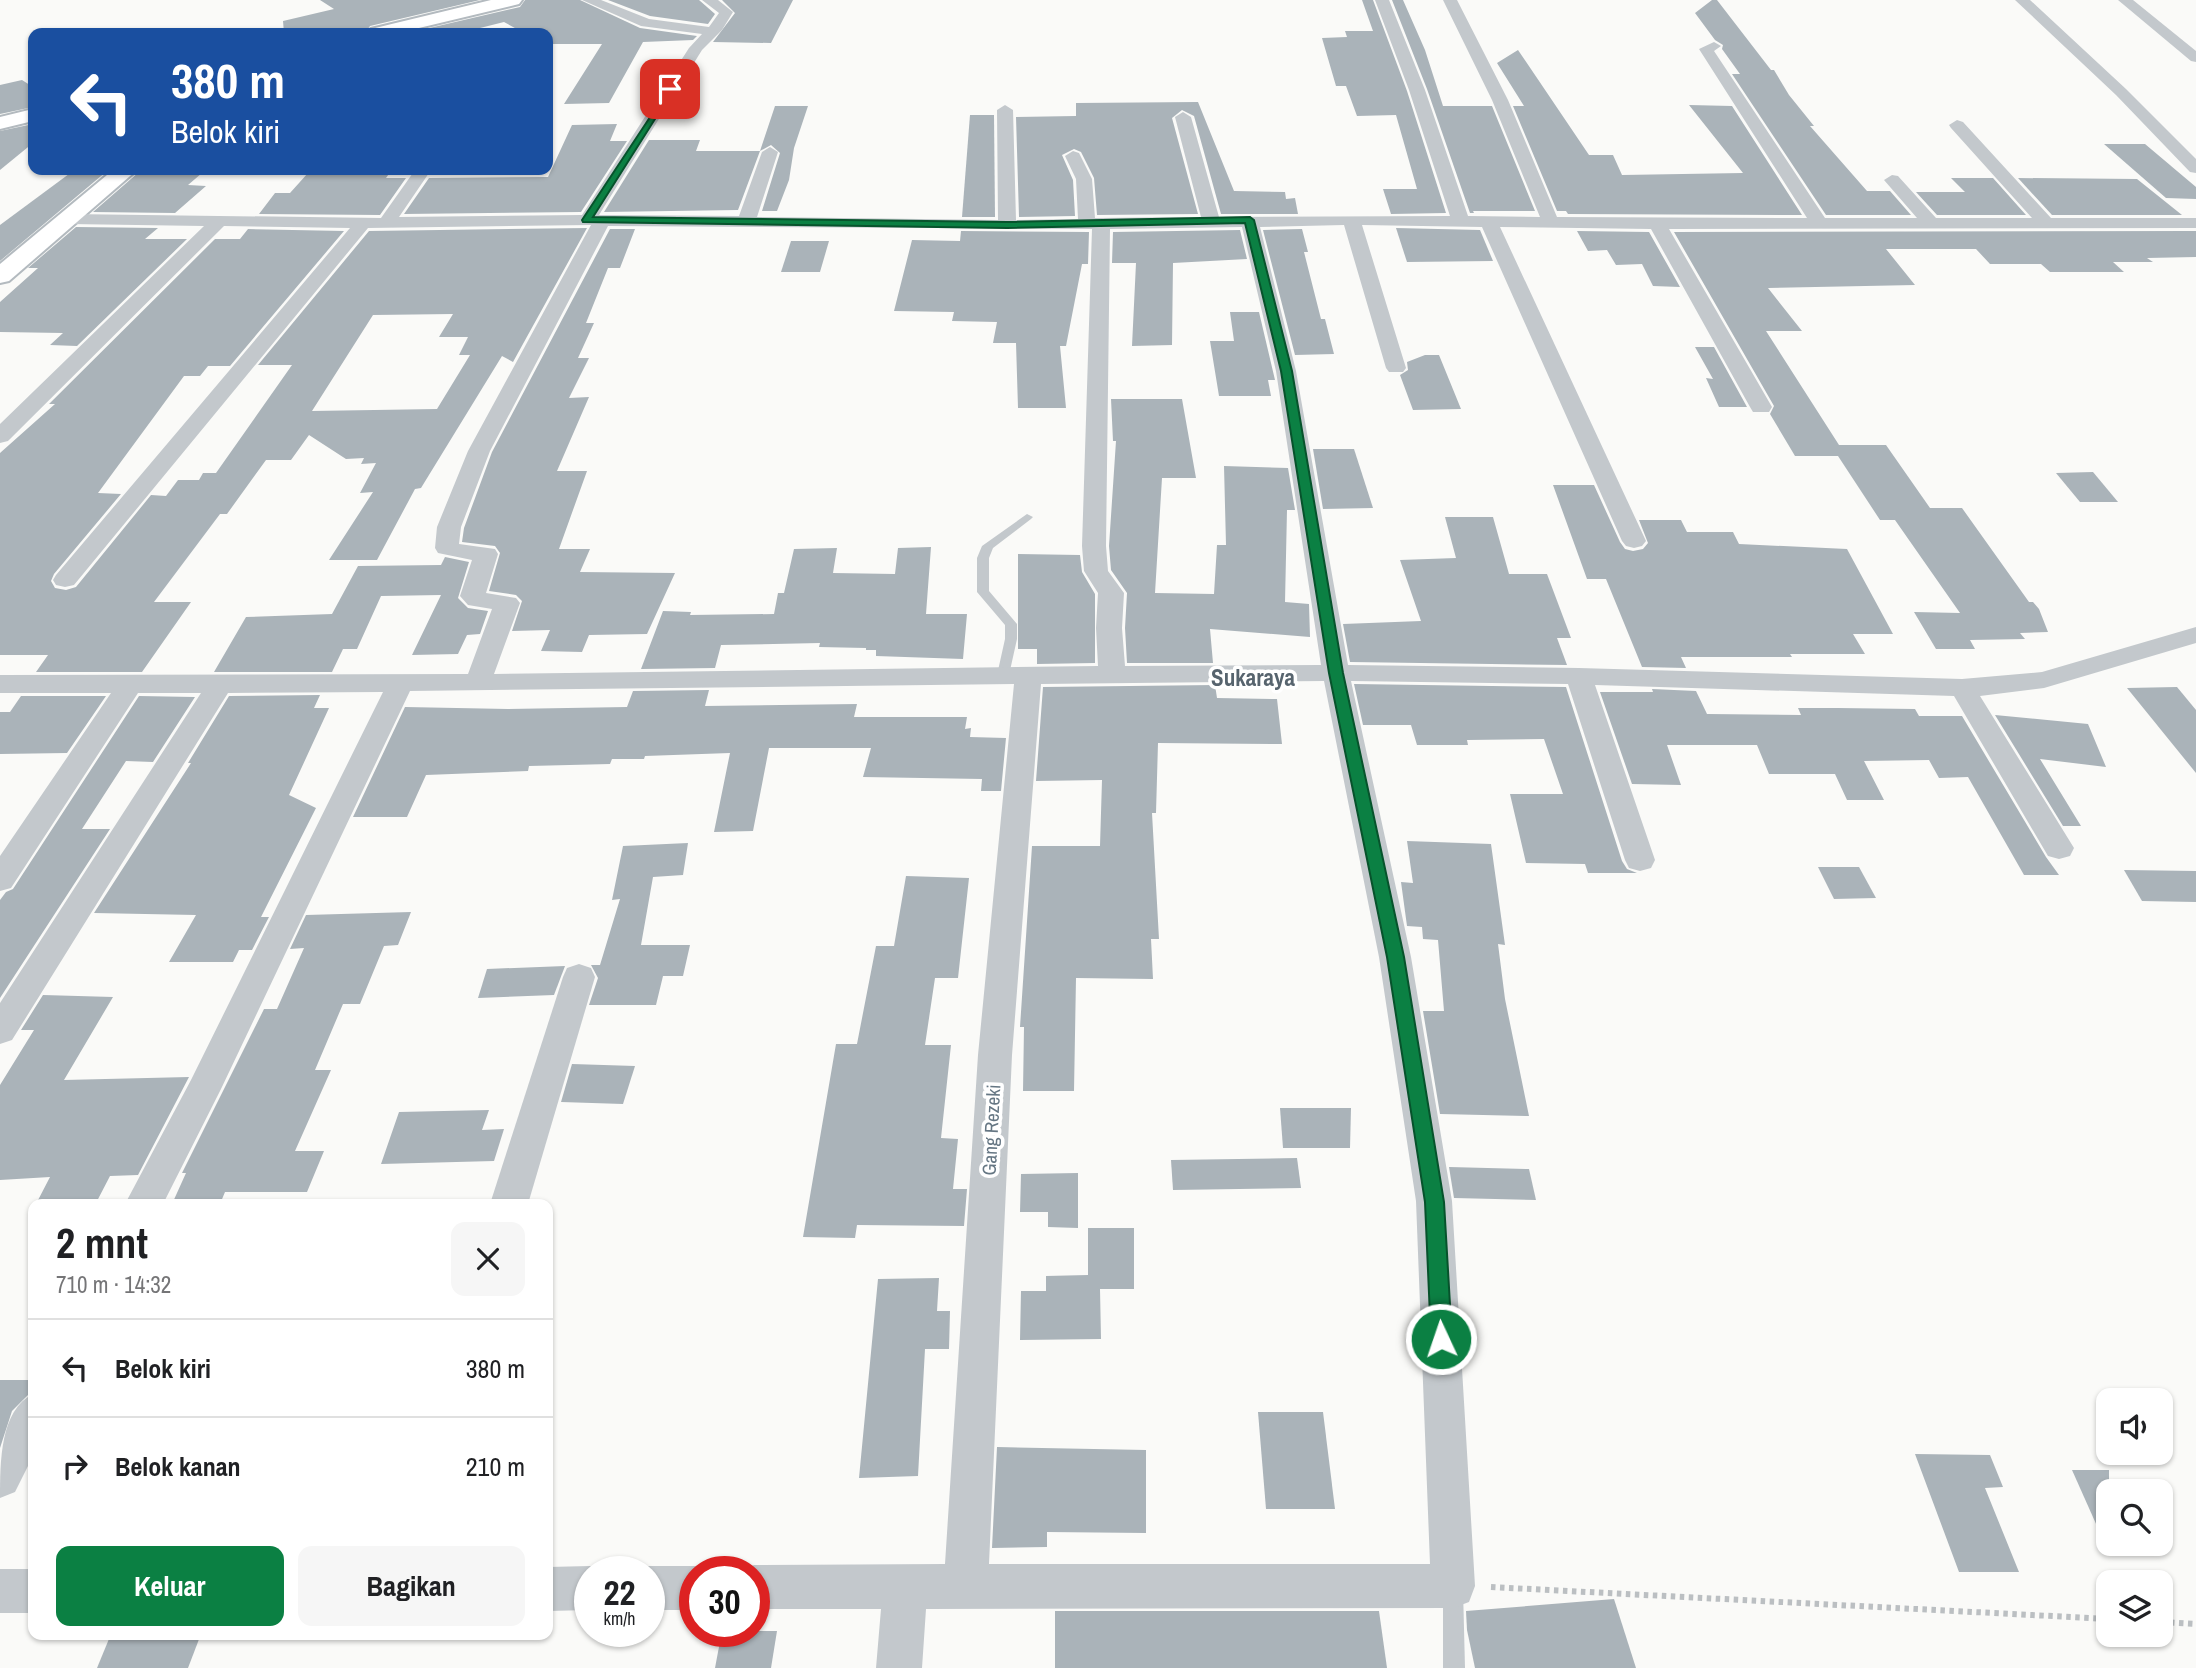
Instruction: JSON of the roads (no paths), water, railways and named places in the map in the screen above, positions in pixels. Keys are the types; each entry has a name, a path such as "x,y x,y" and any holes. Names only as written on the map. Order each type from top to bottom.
{"main road":[{"path":"398,28 513,0"},
{"path":"0,123 28,116"},
{"path":"0,276 120,175"}],"street":[{"path":"589,0 646,23 710,31"},
{"path":"478,682 507,604 477,600 473,596 486,554 447,548 449,527 479,451 594,220 710,31 723,20 726,12 709,0"},
{"path":"1382,0 1417,90 1461,222"},
{"path":"1450,0 1500,100 1551,223"},
{"path":"2022,0 2122,92 2196,168"},
{"path":"2125,0 2196,58"},
{"path":"1714,47 1706,49 1819,223"},
{"path":"1005,110 1007,225"},
{"path":"1183,117 1211,220"},
{"path":"1957,125 2045,222"},
{"path":"746,222 770,152"},
{"path":"1073,156 1084,179 1094,224 1094,546 1096,571 1111,593 1112,674"},
{"path":"386,223 420,175"},
{"path":"1892,180 1930,222"},
{"path":"69,219 386,223 594,220 1007,225 1211,220 1657,224 2196,223"},
{"path":"770,1587 1453,1586 1434,1202 1395,957 1336,673 1286,371 1250,220"},
{"path":"1351,220 1396,368"},
{"path":"0,436 219,221"},
{"path":"65,580 364,222"},
{"path":"1489,222 1634,541"},
{"path":"1657,224 1761,407"},
{"path":"0,684 681,682 1016,675 1336,673 1579,676 1962,688 2044,681 2196,635"},
{"name":"Gang Rezeki","path":"967,1586 1016,675"},
{"path":"1579,676 1640,860"},
{"path":"147,1199 204,1089 401,683"},
{"path":"0,1031 220,684"},
{"path":"0,880 130,685"},
{"path":"1962,688 2059,848"},
{"path":"511,1199 579,977"},
{"path":"0,1477 28,1424"},
{"path":"899,1668 905,1587"},
{"path":"553,1589 574,1588"},
{"path":"0,1591 28,1591"}],"lane":[{"path":"1016,675 1011,624 983,592 983,558 988,546 1027,517"},
{"path":"1453,1586 1454,1668"}],"district":[{"name":"Sukaraya","path":"1253,677"}]}
